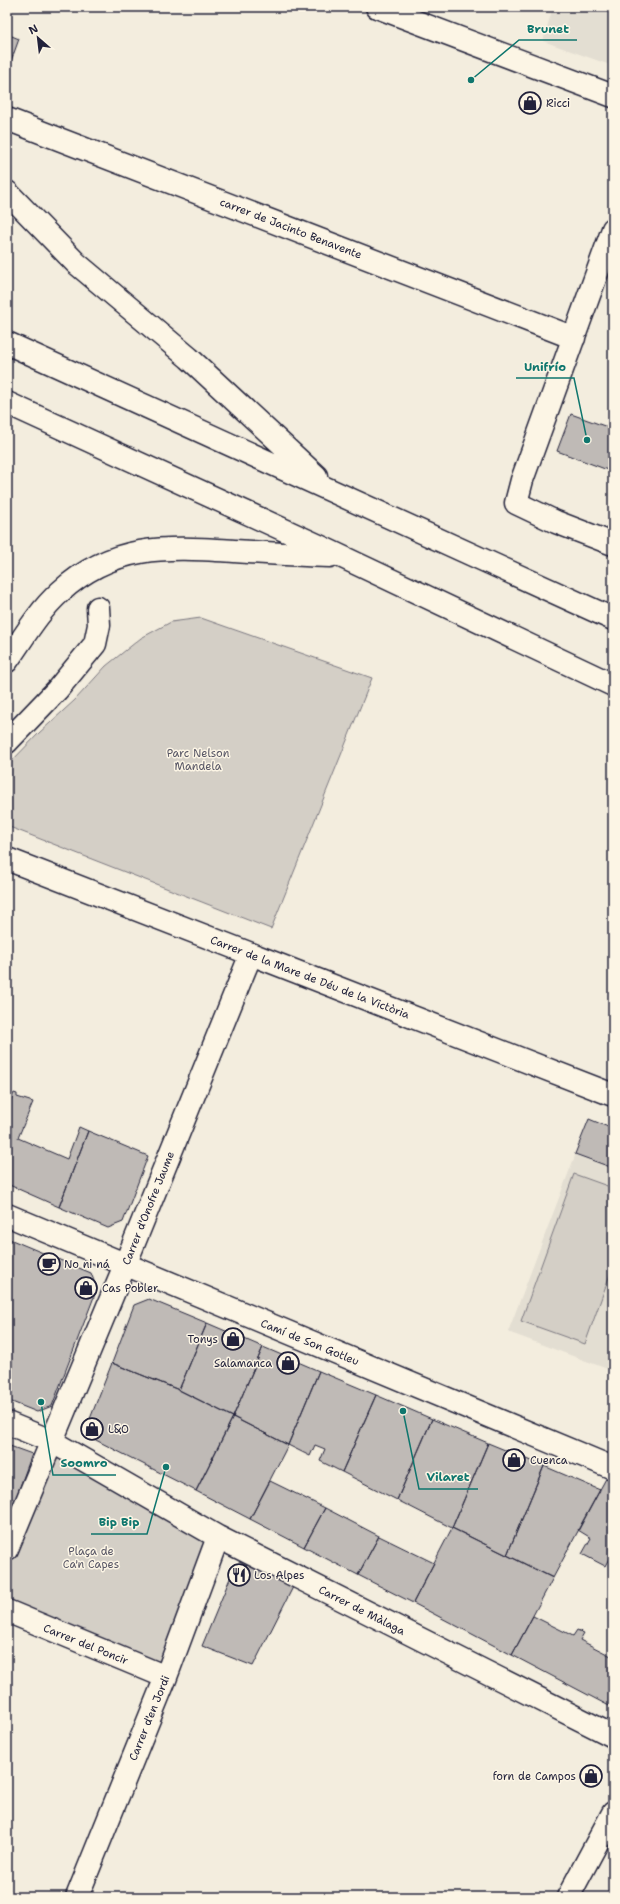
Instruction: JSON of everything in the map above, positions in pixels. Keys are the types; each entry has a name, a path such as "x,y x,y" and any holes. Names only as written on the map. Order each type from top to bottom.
{"main road":[{"path":"377,7 613,96"},
{"name":"carrer de Jacinto Benavente","path":"7,119 574,338"},
{"path":"7,192 76,263 189,358 330,489"},
{"path":"613,229 522,480 516,503 556,522 613,544"},
{"path":"7,343 613,619"},
{"path":"7,404 342,557 613,685"},
{"path":"7,661 42,610 60,592 83,573 112,559 140,551 168,548 342,557"},
{"path":"7,742 57,690 95,644 99,625 98,608"},
{"name":"Carrer de la Mare de Déu de la Victòria","path":"7,859 613,1095"},
{"name":"Carrer d'Onofre Jaume","path":"7,1549 125,1265 251,954"},
{"name":"Camí de Son Gotleu","path":"7,1215 613,1468"},
{"name":"Carrer de Màlaga","path":"7,1423 51,1441 218,1537 613,1736"},
{"name":"Carrer d'en Jordi","path":"77,1897 166,1677 218,1537"},
{"name":"Carrer del Poncir","path":"7,1611 166,1677"},
{"path":"568,1897 613,1813"}],"shaded area":[{"path":"553,7 613,7 613,66 543,41"},
{"path":"589,1119 613,1129 613,1371 508,1332"}],"green space":[{"name":"Parc Nelson Mandela","path":"201,618 372,678 271,929 7,826 7,766 39,733 75,700 106,666 141,638 171,622"},
{"path":"574,1174 613,1188 613,1266 585,1344 521,1321"},
{"name":"Plaça de Ca'n Capes","path":"51,1441 218,1537 166,1677 7,1611 7,1549"}],"building":[{"path":"7,34 19,39 7,72"},
{"path":"571,414 613,429 613,472 557,451"},
{"path":"14,1093 17,1094 17,1097 33,1102 18,1138 67,1159 79,1127 88,1131 59,1207 7,1184 7,1108"},
{"path":"589,1119 613,1129 613,1168 575,1154"},
{"path":"88,1131 148,1156 123,1222 108,1228 59,1207"},
{"path":"7,1238 91,1273 97,1289 52,1406 37,1412 7,1400"},
{"path":"149,1299 207,1323 179,1390 112,1363 134,1305"},
{"path":"207,1323 263,1347 233,1417 179,1390"},
{"path":"263,1347 319,1371 288,1445 233,1417"},
{"path":"112,1363 179,1390 233,1417 196,1491 84,1434"},
{"path":"319,1371 376,1395 342,1472 320,1461 325,1449 315,1445 310,1456 288,1445"},
{"path":"376,1395 432,1419 397,1500 342,1472"},
{"path":"233,1417 288,1445 250,1519 196,1491"},
{"path":"432,1419 488,1443 452,1528 397,1500"},
{"path":"488,1443 544,1466 507,1555 452,1528"},
{"path":"7,1445 32,1454 9,1517 7,1517"},
{"path":"544,1466 600,1490 553,1578 507,1555"},
{"path":"609,1473 613,1474 613,1551 605,1566 582,1554 591,1538 578,1530"},
{"path":"270,1481 325,1508 304,1547 250,1519"},
{"path":"325,1508 379,1536 358,1575 304,1547"},
{"path":"452,1528 553,1578 512,1655 413,1603"},
{"path":"379,1536 434,1563 413,1603 358,1575"},
{"path":"249,1564 293,1587 253,1666 202,1646 233,1571"},
{"path":"533,1616 573,1636 577,1630 584,1633 580,1640 613,1657 613,1708 512,1655"}],"place":[{"name":"Brunet","path":"471,80"},
{"name":"Ricci","path":"530,103"},
{"name":"Unifrío","path":"587,440"},
{"name":"No ni ná","path":"49,1264"},
{"name":"Cas Pobler","path":"86,1288"},
{"name":"Tonys","path":"233,1339"},
{"name":"Salamanca","path":"288,1363"},
{"name":"Soomro","path":"41,1402"},
{"name":"Vilaret","path":"403,1411"},
{"name":"L&O","path":"92,1429"},
{"name":"Cuenca","path":"514,1460"},
{"name":"Bip Bip","path":"166,1467"},
{"name":"Los Alpes","path":"239,1575"},
{"name":"forn de Campos","path":"591,1776"}]}
